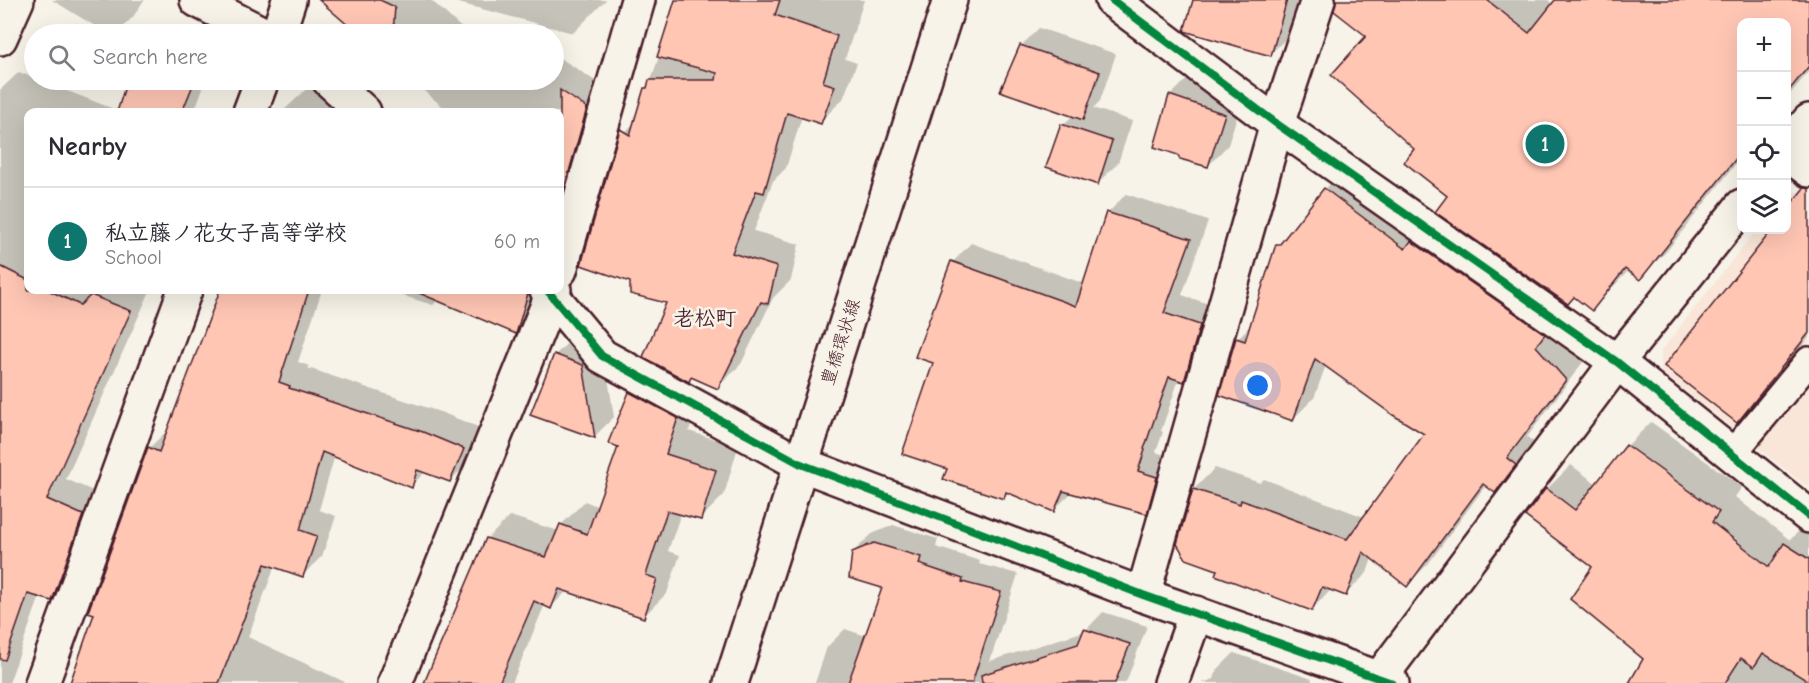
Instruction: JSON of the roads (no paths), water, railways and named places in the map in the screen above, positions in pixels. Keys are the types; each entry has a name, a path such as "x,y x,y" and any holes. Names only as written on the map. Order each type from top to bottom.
{"street":[{"path":"0,38 17,0"},
{"path":"197,0 244,24"},
{"path":"281,24 289,0"},
{"path":"564,249 638,0"},
{"name":"豊橋環状線","path":"731,683 950,0"},
{"path":"1112,0 1277,124 1617,362 1809,516"},
{"path":"1143,595 1277,124 1318,0"},
{"path":"252,108 258,90"},
{"path":"340,90 360,108"},
{"path":"1791,144 1809,121"},
{"path":"1791,155 1809,170"},
{"path":"559,294 602,356 801,464 1143,595 1382,681 1617,362 1737,212"},
{"path":"42,683 185,294"},
{"path":"394,683 550,294"},
{"path":"1172,683 1196,613"}],"lane":[{"path":"1732,454 1809,361"}],"place":[{"name":"私立藤ノ花女子高等学校","path":"1545,144"}],"district":[{"name":"老松町","path":"705,318"}]}
